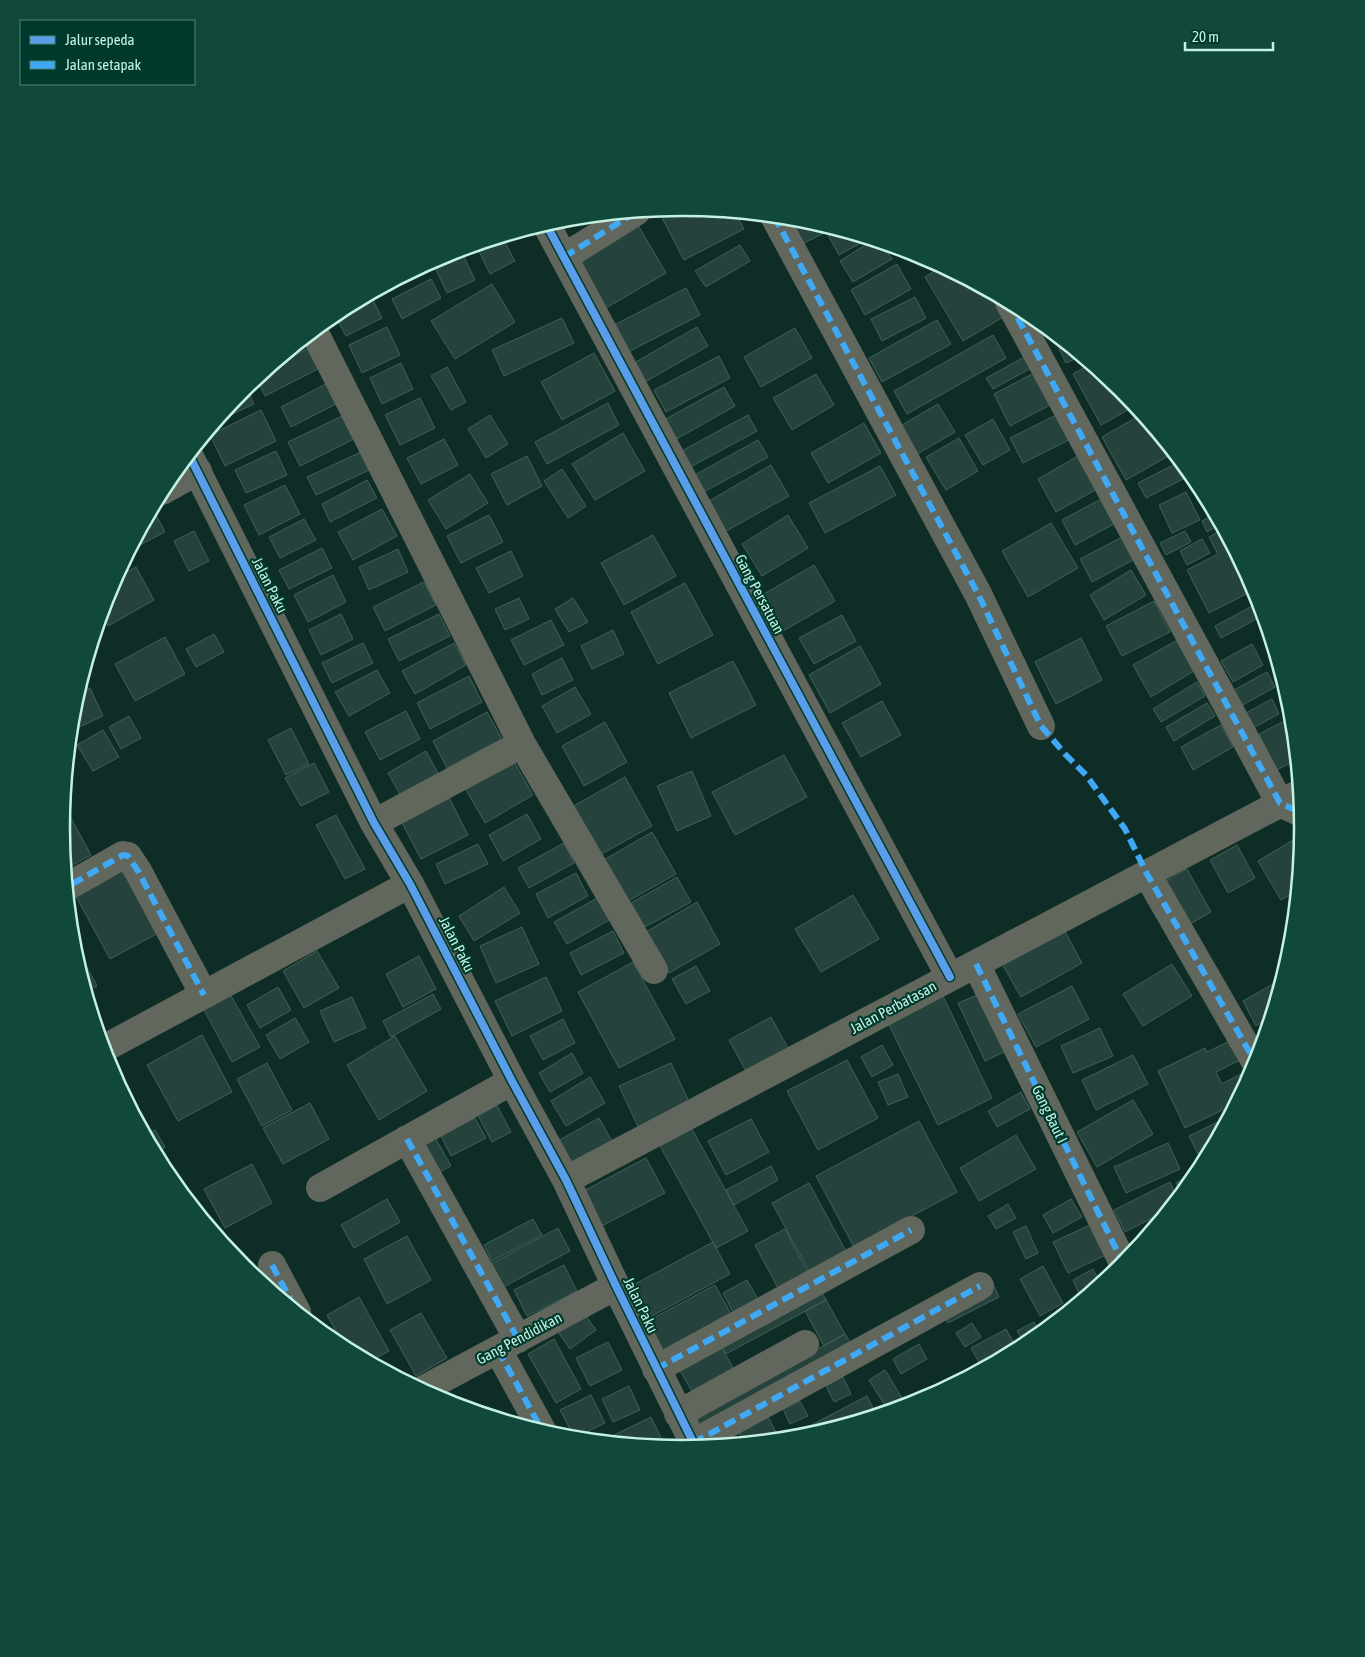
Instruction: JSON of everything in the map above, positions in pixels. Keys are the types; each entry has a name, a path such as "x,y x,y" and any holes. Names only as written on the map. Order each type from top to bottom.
{"street":[{"path":"564,256 625,219"},
{"path":"778,224 978,594 1041,726"},
{"name":"Gang Persatuan","path":"550,231 950,977"},
{"path":"1016,315 1294,803"},
{"path":"317,338 522,744 654,970"},
{"name":"Jalan Paku","path":"194,463 374,823 410,884 512,1081 566,1180 691,1441"},
{"path":"374,823 522,744"},
{"name":"Jalan Perbatasan","path":"566,1180 1147,874 1294,803"},
{"path":"73,884 123,855 128,856 138,871 204,995"},
{"path":"1147,874 1251,1055"},
{"path":"111,1046 410,884"},
{"name":"Gang Baut I","path":"976,964 1120,1257"},
{"path":"320,1188 512,1081"},
{"path":"407,1139 508,1344 540,1424"},
{"path":"656,1369 911,1230"},
{"path":"272,1265 289,1297"},
{"name":"Gang Pendidikan","path":"430,1386 616,1286"},
{"path":"704,1440 980,1286"},
{"path":"678,1414 805,1344"}],"building":[{"path":"661,217 738,219 744,229 684,260"},
{"path":"638,225 666,273 606,308 578,260"},
{"path":"791,226 824,233 794,248"},
{"path":"828,235 841,237 860,243 839,255"},
{"path":"505,243 515,261 490,274 479,252"},
{"path":"740,245 750,261 706,287 695,271"},
{"path":"866,245 887,252 892,259 853,282 840,261"},
{"path":"464,257 475,280 447,293 436,269"},
{"path":"897,264 911,289 865,315 851,290"},
{"path":"935,271 953,279 998,303 1005,316 963,341 925,277"},
{"path":"431,279 441,298 402,319 392,299"},
{"path":"492,284 515,322 455,359 431,321"},
{"path":"686,288 700,315 628,352 614,325"},
{"path":"915,297 926,318 882,341 871,319"},
{"path":"373,300 382,318 346,336 338,322"},
{"path":"562,318 574,343 504,376 492,350"},
{"path":"937,320 951,344 882,382 869,358"},
{"path":"387,327 400,355 362,373 349,345"},
{"path":"697,327 708,346 645,382 634,363"},
{"path":"795,328 812,358 761,387 744,357"},
{"path":"993,335 1006,358 907,414 894,391"},
{"path":"1059,346 1075,359 1066,363"},
{"path":"307,349 318,369 265,396 260,385 295,355"},
{"path":"594,353 615,391 562,420 541,382"},
{"path":"1030,354 1037,365 993,389 986,378"},
{"path":"719,356 730,378 666,412 654,390"},
{"path":"401,363 413,389 382,404 370,378"},
{"path":"447,367 466,402 451,410 431,376"},
{"path":"1085,367 1129,409 1101,425 1073,374"},
{"path":"1038,371 1054,403 1010,426 994,394"},
{"path":"816,374 834,405 792,430 773,398"},
{"path":"326,384 336,404 291,427 281,407"},
{"path":"724,387 735,406 673,441 662,421"},
{"path":"250,395 254,404 231,415"},
{"path":"420,398 435,428 400,445 385,415"},
{"path":"608,403 619,425 547,464 535,442"},
{"path":"938,404 955,432 912,457 895,429"},
{"path":"261,410 276,441 225,466 211,438 217,432"},
{"path":"1060,413 1073,438 1023,463 1010,438"},
{"path":"490,415 508,444 486,458 468,429"},
{"path":"748,415 757,431 685,470 676,454"},
{"path":"342,416 354,439 300,466 288,442"},
{"path":"1136,417 1168,456 1126,480 1102,437"},
{"path":"993,419 1010,450 983,465 965,435"},
{"path":"864,423 881,453 828,483 811,453"},
{"path":"623,433 645,471 595,500 572,464"},
{"path":"959,438 978,471 946,490 926,457"},
{"path":"444,439 458,465 421,484 407,458"},
{"path":"758,440 768,457 702,493 693,476"},
{"path":"276,451 287,475 246,493 235,470"},
{"path":"361,452 369,470 316,495 307,477"},
{"path":"527,456 542,486 507,505 491,474"},
{"path":"1078,456 1097,489 1056,512 1038,479"},
{"path":"1174,464 1185,478 1146,498 1138,483"},
{"path":"771,465 789,496 721,534 704,504"},
{"path":"880,466 896,495 825,533 809,503"},
{"path":"562,469 586,506 568,518 544,481"},
{"path":"470,474 488,503 446,529 428,500"},
{"path":"367,480 377,498 330,522 322,504"},
{"path":"285,485 300,514 259,535 244,505"},
{"path":"1186,492 1200,520 1172,533 1159,505"},
{"path":"1101,499 1114,524 1075,545 1062,520"},
{"path":"382,509 397,536 353,560 338,532"},
{"path":"156,515 165,532 140,545"},
{"path":"489,515 503,542 461,563 447,536"},
{"path":"788,515 808,548 762,576 742,544"},
{"path":"1210,517 1216,527 1207,532 1202,521"},
{"path":"304,519 316,540 280,558 269,537"},
{"path":"1051,523 1078,568 1028,597 1002,551"},
{"path":"194,531 209,561 189,571 174,541"},
{"path":"1185,531 1191,542 1166,555 1160,543"},
{"path":"1218,532 1248,593 1209,613 1187,570 1218,554 1209,537"},
{"path":"653,535 676,576 624,605 601,563"},
{"path":"1124,536 1135,559 1092,582 1080,559"},
{"path":"1202,539 1210,553 1187,565 1180,551"},
{"path":"322,548 332,568 289,589 279,570"},
{"path":"398,549 408,572 369,590 359,567"},
{"path":"511,551 523,576 489,593 476,568"},
{"path":"814,565 835,601 783,631 762,595"},
{"path":"136,567 154,600 108,626 106,623 127,572"},
{"path":"1131,570 1146,595 1104,620 1090,595"},
{"path":"333,575 346,602 308,622 294,595"},
{"path":"424,582 436,605 385,631 373,607"},
{"path":"685,583 713,635 658,664 631,612"},
{"path":"519,598 529,619 505,630 495,609"},
{"path":"573,598 588,622 569,632 555,609"},
{"path":"1154,601 1170,632 1122,656 1106,626"},
{"path":"1252,606 1257,619 1221,638 1215,626"},
{"path":"341,614 353,639 321,655 309,630"},
{"path":"439,614 450,636 399,661 388,639"},
{"path":"842,615 856,641 814,664 799,638"},
{"path":"551,620 564,645 524,665 511,640"},
{"path":"613,630 624,654 592,669 581,646"},
{"path":"214,634 224,652 196,667 186,649"},
{"path":"165,637 185,674 135,701 115,664"},
{"path":"1081,638 1102,680 1056,704 1035,662"},
{"path":"1181,638 1199,668 1151,697 1133,665"},
{"path":"363,643 373,663 332,683 322,663"},
{"path":"454,643 466,665 415,694 402,671"},
{"path":"1252,644 1263,665 1233,682 1221,661"},
{"path":"860,646 881,684 830,713 809,675"},
{"path":"562,658 573,680 542,695 532,674"},
{"path":"733,661 756,705 691,738 669,693"},
{"path":"377,670 390,693 349,716 335,692"},
{"path":"1267,672 1275,687 1239,707 1230,692"},
{"path":"469,676 482,702 430,729 417,703"},
{"path":"1197,682 1205,696 1161,722 1153,709"},
{"path":"575,687 591,714 557,733 542,706"},
{"path":"90,688 103,716 79,727 82,709 86,690"},
{"path":"1272,699 1279,714 1251,729 1244,714"},
{"path":"882,701 901,735 861,757 842,723"},
{"path":"1207,703 1215,716 1174,741 1166,727"},
{"path":"406,711 420,739 380,760 365,732"},
{"path":"487,712 502,739 447,768 433,741"},
{"path":"129,716 141,738 121,749 109,727"},
{"path":"1285,721 1291,763 1276,770 1259,734"},
{"path":"605,722 627,762 584,786 562,746"},
{"path":"1221,725 1233,747 1193,770 1181,747"},
{"path":"291,728 309,764 286,775 268,740"},
{"path":"103,730 119,757 93,771 77,745"},
{"path":"426,751 439,775 401,796 388,773"},
{"path":"784,755 807,797 735,835 712,792"},
{"path":"512,758 533,795 485,823 464,786"},
{"path":"314,763 329,792 301,806 285,778"},
{"path":"692,771 711,816 677,831 657,786"},
{"path":"625,777 652,826 598,856 570,808"},
{"path":"448,795 468,835 421,859 400,819"},
{"path":"527,814 541,839 503,861 489,835"},
{"path":"336,815 365,869 345,879 316,825"},
{"path":"70,817 91,855 71,866"},
{"path":"652,832 676,874 625,903 602,861"},
{"path":"1295,839 1291,894 1281,900 1258,861"},
{"path":"564,843 574,863 529,888 518,868"},
{"path":"478,844 488,864 445,884 436,864"},
{"path":"1237,845 1255,878 1228,893 1210,860"},
{"path":"127,862 164,930 110,959 73,891"},
{"path":"1187,869 1211,912 1188,925 1164,882"},
{"path":"576,873 588,896 548,918 536,894"},
{"path":"677,877 691,902 645,927 631,903"},
{"path":"504,887 520,913 474,941 459,916"},
{"path":"853,895 879,939 821,972 795,929"},
{"path":"599,897 611,919 567,944 554,922"},
{"path":"697,902 720,944 669,973 646,932"},
{"path":"522,927 539,964 496,983 480,946"},
{"path":"1063,928 1082,963 1021,997 1001,962"},
{"path":"613,931 624,953 581,975 570,953"},
{"path":"317,951 339,988 304,1008 283,971"},
{"path":"419,956 436,989 403,1007 386,974"},
{"path":"633,962 675,1039 619,1068 578,992"},
{"path":"1172,964 1192,996 1143,1026 1123,994"},
{"path":"86,965 97,986 92,989"},
{"path":"696,966 710,991 686,1004 672,979"},
{"path":"546,977 562,1011 512,1036 495,1001"},
{"path":"1275,983 1263,1022 1256,1026 1243,1001"},
{"path":"1072,986 1089,1019 1036,1047 1018,1014"},
{"path":"278,987 291,1010 260,1028 247,1005"},
{"path":"230,994 260,1047 232,1062 203,1008"},
{"path":"433,994 441,1009 391,1037 383,1021"},
{"path":"980,994 1006,1051 985,1061 958,1003"},
{"path":"943,996 992,1098 938,1125 888,1023"},
{"path":"352,997 366,1028 334,1042 320,1011"},
{"path":"771,1017 788,1048 746,1071 729,1040"},
{"path":"295,1018 309,1042 280,1059 266,1035"},
{"path":"563,1019 575,1043 543,1060 530,1036"},
{"path":"1100,1028 1113,1056 1073,1073 1061,1046"},
{"path":"202,1035 232,1092 178,1121 147,1065"},
{"path":"395,1036 427,1091 379,1120 347,1065"},
{"path":"1230,1041 1240,1060 1216,1072 1222,1084 1241,1074 1242,1076 1227,1108 1185,1128 1158,1071 1205,1048 1207,1052"},
{"path":"882,1045 893,1065 872,1077 861,1057"},
{"path":"572,1053 583,1073 550,1092 539,1073"},
{"path":"1133,1055 1148,1084 1096,1110 1082,1080"},
{"path":"847,1060 878,1118 818,1150 787,1091"},
{"path":"267,1063 292,1110 262,1126 237,1079"},
{"path":"671,1063 692,1108 640,1131 619,1086"},
{"path":"898,1074 908,1097 888,1105 878,1082"},
{"path":"590,1077 605,1103 566,1126 551,1101"},
{"path":"1021,1092 1030,1109 997,1127 988,1111"},
{"path":"494,1100 511,1132 492,1142 475,1110"},
{"path":"1133,1100 1153,1134 1097,1167 1077,1132"},
{"path":"310,1103 329,1139 283,1164 263,1128"},
{"path":"475,1118 486,1138 451,1156 441,1136"},
{"path":"599,1118 613,1143 572,1166 558,1141"},
{"path":"751,1119 769,1152 726,1175 708,1141"},
{"path":"919,1121 957,1192 854,1247 816,1176"},
{"path":"1221,1121 1199,1157 1189,1136"},
{"path":"692,1129 748,1231 716,1248 660,1146"},
{"path":"155,1130 165,1147 161,1149 151,1132"},
{"path":"431,1130 451,1166 431,1177 411,1141"},
{"path":"1016,1135 1036,1169 979,1201 960,1168"},
{"path":"1168,1143 1180,1169 1126,1193 1114,1167"},
{"path":"646,1158 665,1193 596,1229 578,1194"},
{"path":"252,1164 272,1203 225,1228 204,1189"},
{"path":"771,1166 778,1180 734,1205 726,1190"},
{"path":"1186,1177 1178,1187 1176,1183"},
{"path":"1170,1182 1175,1192 1156,1216 1125,1232 1114,1210"},
{"path":"809,1183 847,1253 810,1273 772,1203"},
{"path":"387,1199 400,1222 354,1248 341,1225"},
{"path":"1071,1199 1082,1217 1053,1233 1043,1215"},
{"path":"1008,1204 1016,1218 996,1229 988,1216"},
{"path":"533,1219 542,1235 492,1261 484,1245"},
{"path":"1092,1224 1106,1255 1068,1273 1053,1242"},
{"path":"1026,1226 1038,1253 1026,1259 1013,1232"},
{"path":"558,1228 570,1251 500,1289 487,1266"},
{"path":"785,1229 809,1275 779,1290 755,1245"},
{"path":"407,1236 431,1280 387,1304 364,1259"},
{"path":"713,1242 730,1274 652,1316 635,1284"},
{"path":"564,1265 577,1291 527,1316 514,1290"},
{"path":"1043,1266 1063,1303 1040,1316 1020,1279"},
{"path":"1093,1269 1098,1278 1079,1294 1073,1280"},
{"path":"747,1280 760,1303 735,1316 723,1293"},
{"path":"993,1284 999,1297 948,1323 942,1311"},
{"path":"715,1285 734,1319 666,1355 648,1321"},
{"path":"818,1285 826,1300 726,1354 717,1339"},
{"path":"359,1297 389,1351 375,1359 338,1335 327,1315"},
{"path":"826,1300 845,1334 824,1346 805,1311"},
{"path":"421,1313 447,1358 416,1376 390,1330"},
{"path":"584,1313 596,1330 570,1349 558,1332"},
{"path":"1034,1322 1037,1327 1022,1339 1017,1331"},
{"path":"972,1323 981,1337 965,1347 956,1333"},
{"path":"1006,1329 1014,1343 980,1364 971,1348"},
{"path":"845,1334 854,1349 703,1433 694,1417"},
{"path":"554,1339 581,1389 556,1403 528,1354"},
{"path":"717,1339 736,1373 694,1395 675,1362"},
{"path":"608,1342 622,1370 590,1386 576,1358"},
{"path":"919,1344 927,1359 901,1374 893,1359"},
{"path":"885,1370 903,1399 885,1406 869,1380"},
{"path":"843,1377 851,1394 834,1402 826,1386"},
{"path":"629,1386 640,1410 613,1422 602,1399"},
{"path":"591,1395 605,1423 585,1433 571,1430 560,1410"},
{"path":"867,1396 874,1410 841,1420 805,1428"},
{"path":"800,1401 808,1416 790,1424 783,1409"},
{"path":"766,1413 777,1433 742,1438 737,1429"},
{"path":"651,1417 662,1441 642,1440 611,1437"}],"marked path":[{"path":"564,257 625,219"},
{"path":"778,224 978,594 1041,726 1086,775 1125,829 1147,874 1251,1055"},
{"path":"1016,315 1280,803 1295,810"},
{"path":"73,884 123,855 128,856 138,871 204,995"},
{"path":"976,964 1120,1257"},
{"path":"407,1139 518,1339"},
{"path":"656,1369 911,1230"},
{"path":"272,1265 289,1297"},
{"path":"697,1441 980,1286"},
{"path":"498,1350 538,1423"}],"cycle path":[{"path":"550,231 950,977"},
{"path":"193,462 374,823 410,884 512,1081 566,1180 692,1441"}]}
